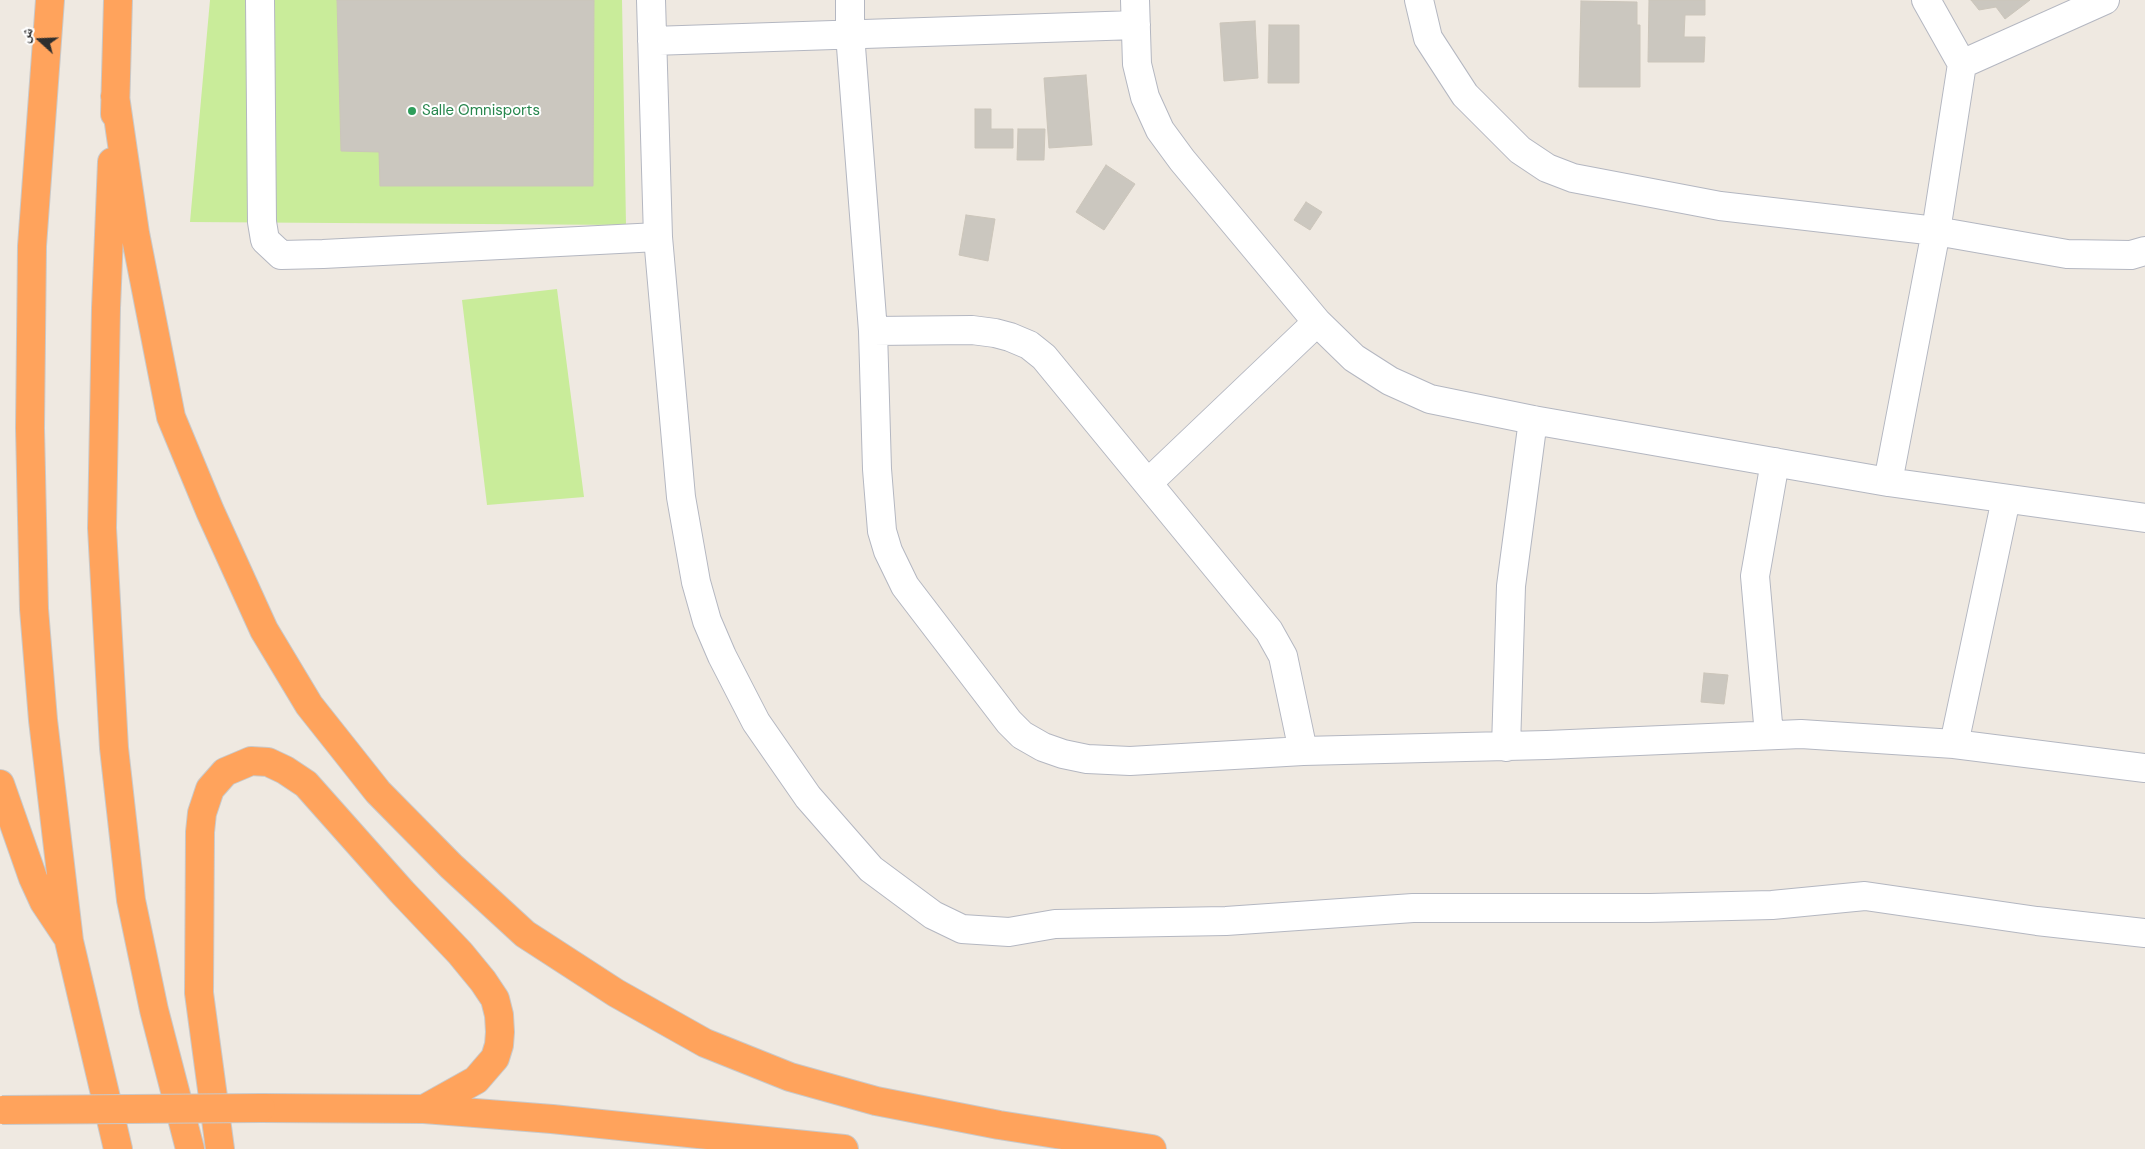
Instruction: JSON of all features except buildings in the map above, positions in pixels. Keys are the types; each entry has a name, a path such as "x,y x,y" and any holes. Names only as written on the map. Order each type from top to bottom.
{"highway":[{"path":"50,0 32,246 30,428 34,609 43,720 70,941 118,1149"},
{"path":"118,0 106,308 102,528 114,748 131,900 154,1010 190,1149"},
{"path":"115,96 135,234 171,417 210,511 264,630 309,705 378,792 451,866 525,934 616,993 705,1043 790,1077 876,1101 999,1125 1152,1149"},
{"path":"220,1149 199,993 200,832 202,812 210,788 225,772 251,760 268,762 285,770 306,784 402,892 460,953 495,999 499,1015 500,1032 495,1058 476,1080 424,1109"},
{"path":"0,784 33,878 44,902 70,941"},
{"path":"1,1110 424,1109 552,1119 844,1149"}],"street":[{"path":"117,60 131,0"},
{"path":"260,0 262,222 265,240 281,254 323,254 658,237"},
{"path":"651,0 658,237 681,497 696,582 707,620 722,656 756,722 808,797 871,869 933,915 962,929 1009,932 1055,924 1226,921 1413,908 1772,905 1865,896 2037,921 2145,933"},
{"path":"850,0 850,34 873,332 878,488 882,531 888,551 905,586 1009,722 1022,735 1044,747 1063,754 1087,759 1130,761 1303,752 1506,747 1801,734 1954,744 2145,768"},
{"path":"1420,0 1428,38 1465,95 1520,150 1547,168 1572,178 1720,206 1936,232 2067,254 2131,255 2145,251"},
{"path":"1888,482 1936,232 1962,64 1926,0"},
{"path":"1962,64 2106,0"},
{"path":"652,41 850,34 1136,12 1137,64 1145,97 1160,130 1182,160 1317,322 1354,358 1390,381 1430,398 1533,420 1888,482 2145,518"},
{"path":"1148,483 1317,322"},
{"path":"873,332 972,330 1010,337 1029,345 1044,357 1269,631 1283,656 1303,752"},
{"path":"1506,747 1511,586 1533,420"},
{"path":"1769,735 1756,576 1775,462"},
{"path":"1954,744 2006,499"}],"green space":[{"name":"Salle Omnisports","path":"210,0 622,0 626,225 190,222"},
{"path":"557,289 584,497 487,505 462,300"}],"place":[{"name":"Salle Omnisports","path":"412,111"}]}
